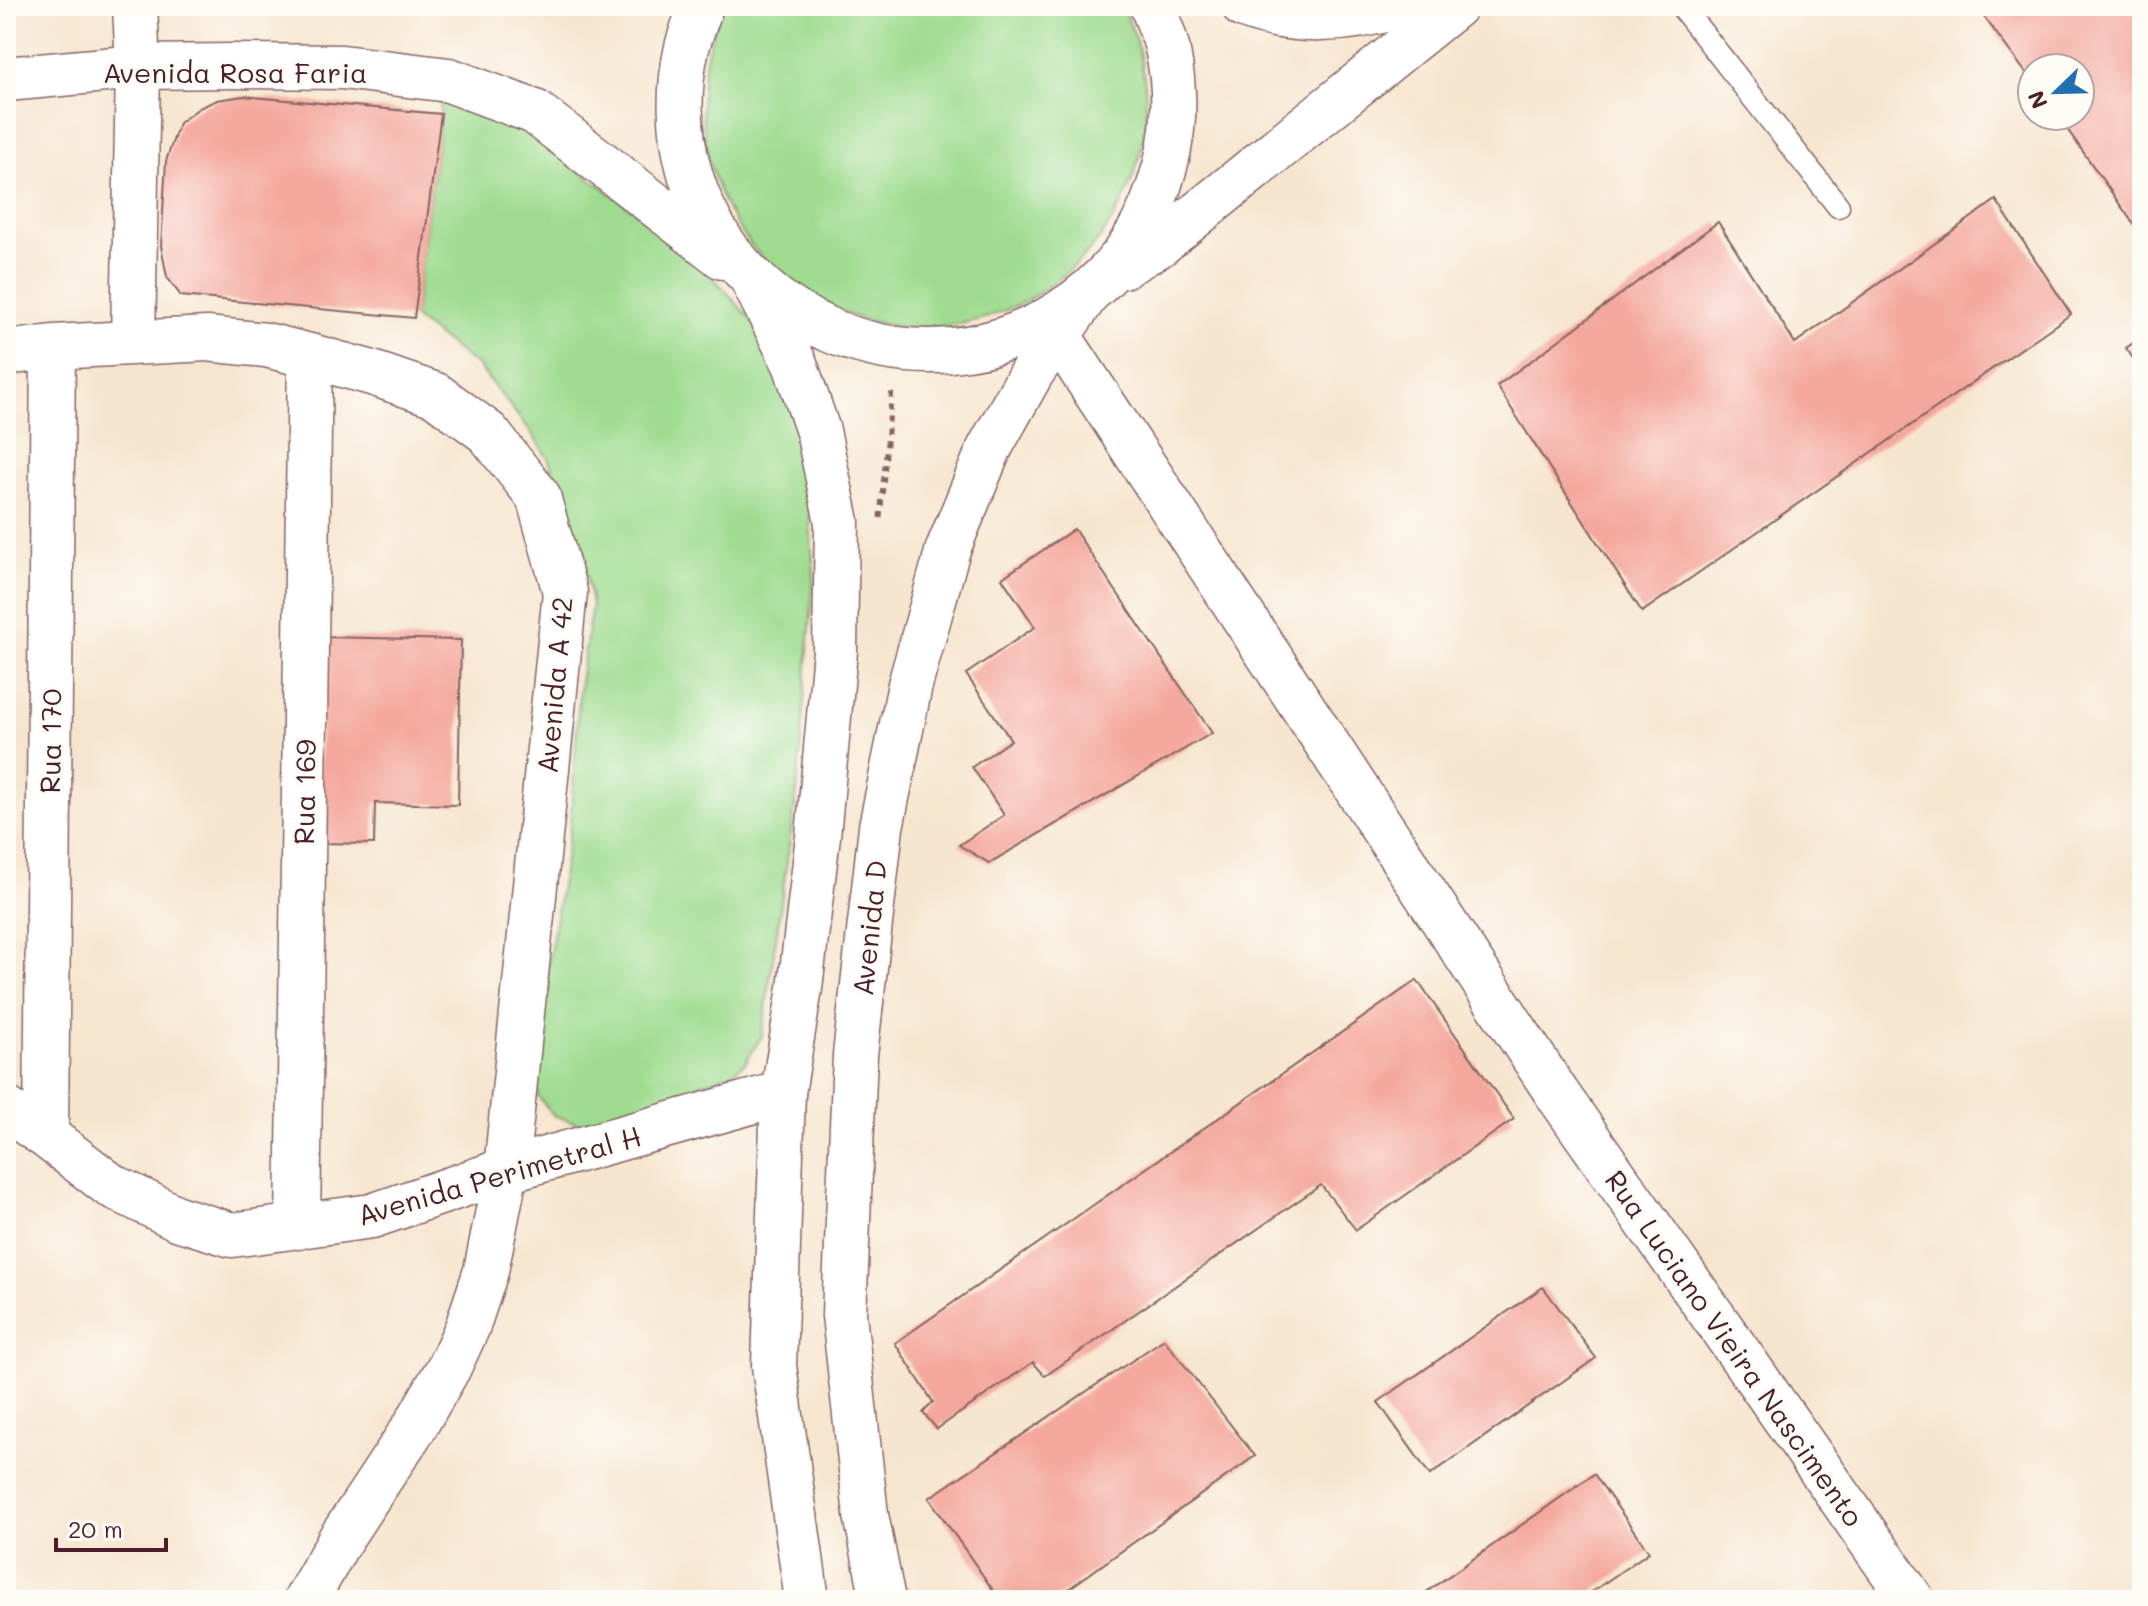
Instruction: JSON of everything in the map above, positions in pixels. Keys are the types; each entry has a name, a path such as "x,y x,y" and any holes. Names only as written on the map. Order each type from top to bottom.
{"street":[{"path":"133,343 138,67 135,6"},
{"path":"701,6 685,53 680,110 688,166 708,220 747,274 795,364 814,417 837,522 835,651 818,836 800,988 783,1093 774,1366 807,1600"},
{"name":"Avenida D","path":"883,1600 866,1515 844,1315 855,1055 881,827 910,685 948,549 989,449 1032,372 1143,227 1166,171 1175,110 1168,49 1152,6"},
{"path":"1244,6 1262,13 1319,21 1398,6"},
{"path":"747,274 801,318 857,342 917,353 977,348 1034,329 1159,245 1455,6"},
{"name":"Avenida Rosa Faria","path":"6,79 138,67 342,67 449,80 535,112 747,274"},
{"name":"Rua Luciano Vieira Nascimento","path":"1058,335 1558,1095 1912,1600"},
{"name":"Avenida A 42","path":"6,353 53,347 207,339 266,345 372,373 436,395 488,433 538,496 565,592 506,1170 486,1271 467,1328 449,1367 415,1426 339,1541 306,1600"},
{"name":"Rua 170","path":"46,1136 53,347"},
{"name":"Rua 169","path":"298,1227 310,356"},
{"name":"Avenida Perimetral H","path":"6,1109 110,1185 177,1218 232,1235 372,1216 506,1170 783,1093"}],"lane":[{"path":"1681,6 1838,206"}],"green space":[{"path":"724,6 1122,6 1144,84 1139,157 1111,222 1065,274 1005,311 936,327 863,319 791,283 744,236 720,193 708,156 702,112 704,69"},
{"path":"438,92 508,119 690,251 755,324 771,356 794,420 806,471 814,576 797,791 762,1036 745,1063 730,1074 587,1126 554,1116 538,1096 535,1068 570,829 580,683 592,605 582,550 549,460 531,432 478,366 414,318 441,114"}],"building":[{"path":"1976,6 2142,6 2142,236 2069,132 2096,132 2096,52 2016,52 2016,60"},
{"path":"243,96 441,114 414,318 181,296 167,277 161,246 166,161 179,123 199,108 217,100"},
{"path":"1996,200 2071,314 1642,612 1497,386 1718,222 1795,343"},
{"path":"2142,337 2142,371 2126,348"},
{"path":"1074,529 1212,733 989,863 959,845 1004,815 972,767 1011,740 966,674 1035,627 1002,578"},
{"path":"323,637 461,640 458,805 375,803 374,844 318,843"},
{"path":"1417,980 1514,1119 1356,1230 1321,1185 1045,1376 1033,1362 937,1429 923,1413 933,1402 895,1343"},
{"path":"1543,1287 1596,1358 1430,1475 1378,1402"},
{"path":"1164,1339 1255,1456 1053,1600 1000,1600 929,1498"},
{"path":"1594,1474 1649,1552 1580,1600 1415,1600"}]}
